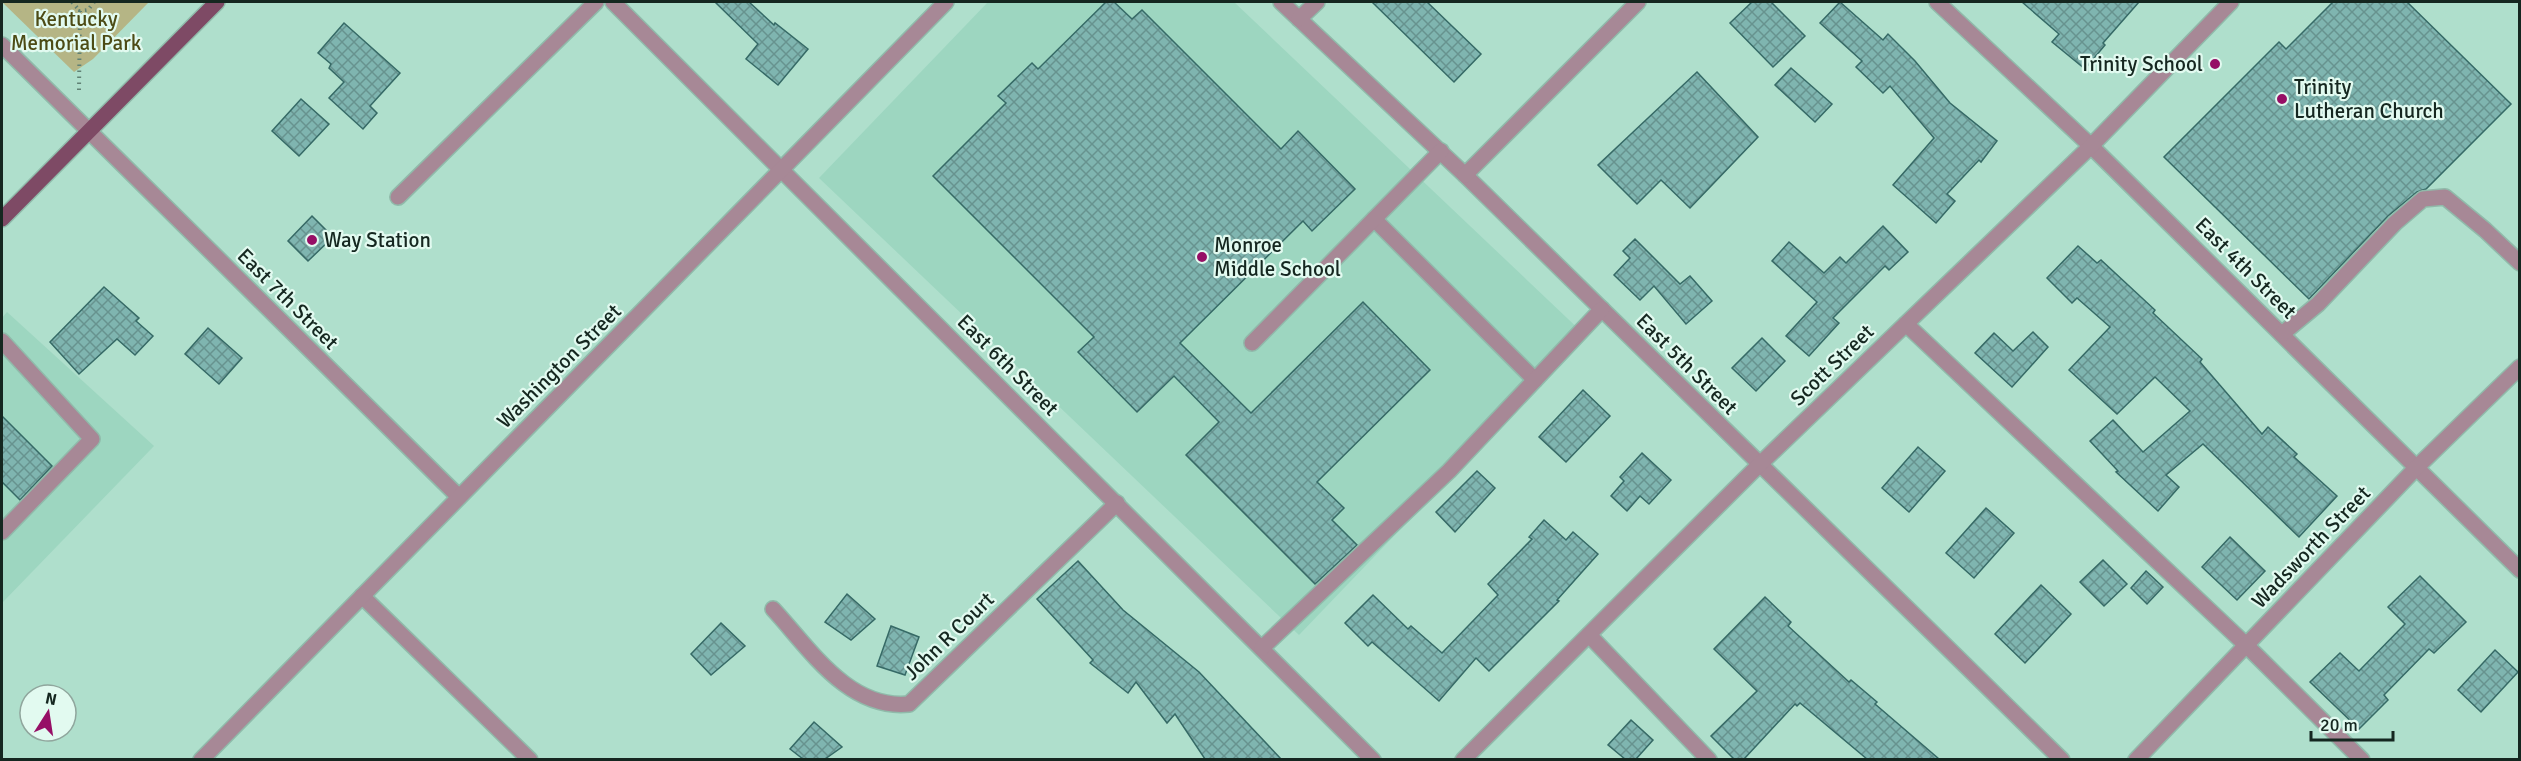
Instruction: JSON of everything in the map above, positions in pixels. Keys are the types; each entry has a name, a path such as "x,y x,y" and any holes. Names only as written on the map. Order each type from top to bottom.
{"main road":[{"path":"2,219 217,2"}],"street":[{"path":"398,197 596,2"},
{"name":"East 6th Street","path":"613,2 1373,759"},
{"name":"Washington Street","path":"201,759 946,2"},
{"name":"East 5th Street","path":"1281,2 1441,151 1759,465 2062,759"},
{"path":"1299,19 1317,2"},
{"path":"1465,175 1638,2"},
{"name":"East 4th Street","path":"1937,2 2091,146 2520,570"},
{"name":"Scott Street","path":"1463,759 1759,465 2091,146 2231,2"},
{"name":"East 7th Street","path":"2,45 459,497"},
{"path":"1252,343 1441,151"},
{"path":"2282,334 2318,304 2395,223 2423,199 2445,197 2520,263"},
{"path":"1374,219 1535,380"},
{"path":"1262,648 1449,471 1602,309"},
{"path":"1906,324 2246,645 2362,759"},
{"path":"2,341 92,439 2,532"},
{"name":"Wadsworth Street","path":"2136,759 2417,467 2520,367"},
{"name":"John R Court","path":"773,609 839,681 859,696 897,705 909,704 1117,503"},
{"path":"362,596 530,759"},
{"path":"1588,635 1709,759"}],"path":[{"path":"72,2 80,11 81,58"},
{"path":"80,11 88,10 94,2"}],"shaded area":[{"name":"Monroe Middle School","path":"988,2 1234,2 1586,336 1299,635 819,178"},
{"path":"7,312 154,446 2,603 2,318"}],"green space":[{"name":"Kentucky Memorial Park","path":"2,2 149,2 93,59 74,72"}],"building":[{"path":"715,2 749,2 774,25 775,23 808,49 778,85 746,59 758,44"},
{"path":"1106,2 1114,2 1132,19 1142,10 1281,149 1298,131 1355,189 1312,231 1303,221 1180,343 1251,413 1363,302 1430,370 1317,482 1344,508 1332,520 1357,545 1315,584 1186,455 1219,422 1174,376 1137,412 1078,352 1094,337 933,176 1006,103 998,96 1032,63 1038,69"},
{"path":"1372,2 1427,2 1481,54 1454,82"},
{"path":"1752,2 1771,2 1805,36 1773,67 1730,23"},
{"path":"1840,2 1883,40 1888,34 1915,61 1950,103 1997,141 1981,162 1979,160 1947,194 1955,201 1936,223 1893,185 1934,138 1890,86 1883,93 1856,67 1862,61 1820,23"},
{"path":"2022,2 2139,2 2103,43 2105,45 2085,69 2052,42 2059,34"},
{"path":"2333,2 2407,2 2511,104 2426,189 2417,192 2388,216 2309,299 2164,157 2279,42 2286,49"},
{"path":"344,23 400,73 370,106 377,113 363,129 329,98 344,82 329,68 331,64 318,53"},
{"path":"1791,68 1832,104 1815,122 1775,85"},
{"path":"1697,72 1758,137 1690,208 1661,180 1637,204 1598,165"},
{"path":"301,99 329,124 299,156 272,131"},
{"path":"312,216 333,237 308,261 288,241"},
{"path":"1883,226 1908,252 1889,270 1885,266 1833,318 1839,323 1809,356 1786,336 1817,302 1772,261 1789,242 1824,273 1840,257 1846,263"},
{"path":"1635,239 1680,284 1690,276 1712,301 1686,324 1654,286 1640,300 1614,275 1630,258 1623,251"},
{"path":"2078,246 2097,263 2101,260 2155,310 2153,313 2202,359 2200,362 2262,434 2268,427 2297,454 2294,457 2337,496 2299,537 2203,444 2166,475 2179,487 2158,511 2116,472 2118,471 2090,441 2113,420 2143,452 2190,411 2155,377 2117,414 2069,370 2110,327 2077,298 2072,303 2047,278"},
{"path":"104,287 139,318 136,321 153,336 135,355 117,339 79,374 50,342"},
{"path":"208,328 242,358 219,384 185,354"},
{"path":"2033,332 2048,347 2012,387 1975,353 1994,333 2013,351"},
{"path":"1762,338 1785,361 1756,391 1732,368"},
{"path":"1583,390 1610,416 1566,462 1539,437"},
{"path":"2,416 52,466 20,500 2,482"},
{"path":"1918,447 1945,471 1909,512 1882,488"},
{"path":"1642,453 1671,480 1649,504 1640,496 1627,511 1611,496 1624,481 1620,477"},
{"path":"1477,471 1495,488 1455,532 1436,512"},
{"path":"1986,508 2014,533 1974,578 1946,553"},
{"path":"1544,520 1566,540 1573,532 1598,554 1557,600 1559,601 1489,671 1476,658 1439,701 1372,642 1368,646 1345,623 1373,595 1408,629 1411,626 1442,653 1498,595 1488,584 1532,539 1529,537"},
{"path":"2230,537 2265,571 2237,600 2202,567"},
{"path":"2103,560 2127,584 2104,606 2080,582"},
{"path":"1078,561 1123,610 1199,672 1281,759 1205,759 1175,714 1167,723 1136,682 1128,693 1090,663 1093,660 1037,599"},
{"path":"2146,571 2163,587 2147,604 2131,588"},
{"path":"2420,576 2466,622 2434,653 2429,649 2384,695 2388,700 2359,729 2310,682 2340,653 2359,671 2405,624 2388,607"},
{"path":"2041,585 2071,614 2025,663 1995,634"},
{"path":"847,594 875,619 851,640 825,622"},
{"path":"1765,597 1791,622 1788,626 1939,759 1867,759 1800,703 1797,706 1795,704 1744,759 1734,759 1711,736 1757,691 1714,649"},
{"path":"721,623 745,646 711,675 691,654"},
{"path":"891,626 919,637 905,675 877,666"},
{"path":"2495,650 2518,672 2481,712 2458,690"},
{"path":"1631,720 1653,740 1636,759 1625,759 1608,745"},
{"path":"814,722 842,747 825,759 803,759 790,749"}],"place":[{"name":"Trinity School","path":"2215,64"},
{"name":"Trinity Lutheran Church","path":"2282,99"},
{"name":"Way Station","path":"312,240"},
{"name":"Monroe Middle School","path":"1202,257"}]}
